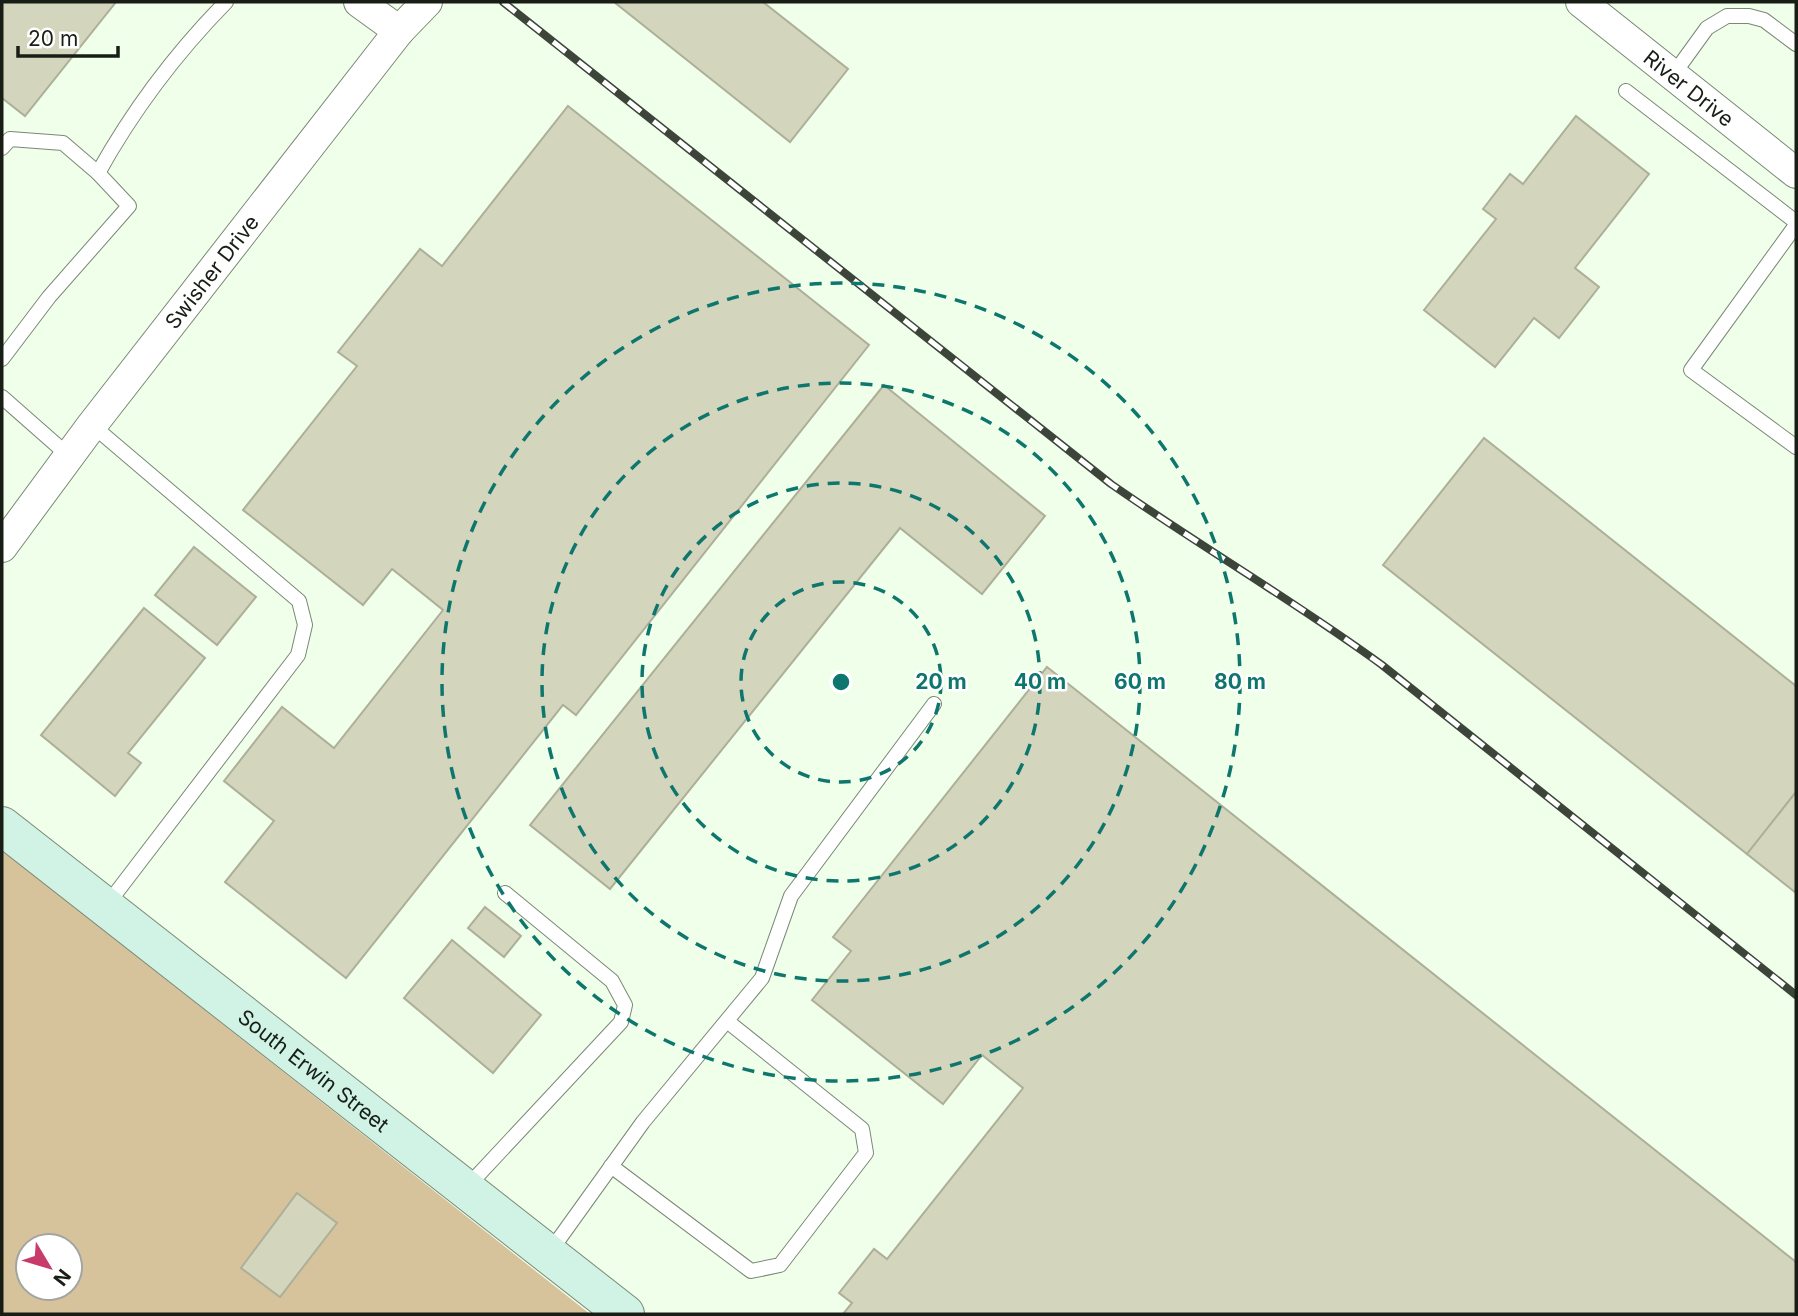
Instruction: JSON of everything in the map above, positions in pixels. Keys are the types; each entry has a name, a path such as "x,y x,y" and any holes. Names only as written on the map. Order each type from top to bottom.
{"street":[{"path":"359,2 399,32"},
{"name":"Swisher Drive","path":"2,547 92,425 399,32 427,2"},
{"name":"River Drive","path":"1581,2 1796,173"},
{"name":"South Erwin Street","path":"2,826 625,1314"}],"lane":[{"path":"98,173 131,118 191,38 226,2"},
{"path":"1673,75 1707,28 1727,16 1749,16 1764,20 1796,44"},
{"path":"1626,91 1796,223 1691,370 1796,447"},
{"path":"2,148 10,139 63,144 98,173 129,206 49,297 2,359"},
{"path":"2,397 69,456"},
{"path":"92,425 299,601 305,625 298,655 105,907"},
{"path":"548,1254 643,1122 762,978 791,896 934,704"},
{"path":"465,1189 621,1023 625,1005 612,981 505,893"},
{"path":"611,1166 751,1271 780,1265 788,1255 866,1153 862,1129 727,1021"}],"shaded area":[{"path":"2,850 590,1314 2,1314"}],"building":[{"path":"2,2 116,2 25,116 2,98"},
{"path":"614,2 763,2 848,69 790,142"},
{"path":"568,106 869,345 576,715 563,705 346,978 225,882 274,821 224,781 282,707 334,748 443,610 392,569 363,605 243,510 357,366 338,352 420,249 442,266"},
{"path":"1576,116 1649,174 1575,268 1599,287 1559,338 1534,318 1495,367 1424,310 1496,219 1483,209 1510,174 1523,184"},
{"path":"884,385 1045,516 982,594 900,528 610,889 530,825"},
{"path":"1484,438 1796,686 1796,792 1747,854 1383,565"},
{"path":"194,547 256,597 217,645 155,595"},
{"path":"144,608 205,658 128,753 141,763 115,796 41,735"},
{"path":"1047,667 1796,1262 1796,1314 843,1314 852,1303 839,1293 874,1249 887,1259 1023,1088 982,1055 943,1104 812,1000 851,951 833,937"},
{"path":"1796,792 1796,893 1747,854"},
{"path":"485,907 521,936 504,957 468,928"},
{"path":"452,940 541,1015 493,1073 404,998"},
{"path":"297,1193 337,1223 280,1297 241,1268"}],"railway":[{"path":"503,2 1111,484 1382,665 1796,995"}]}
